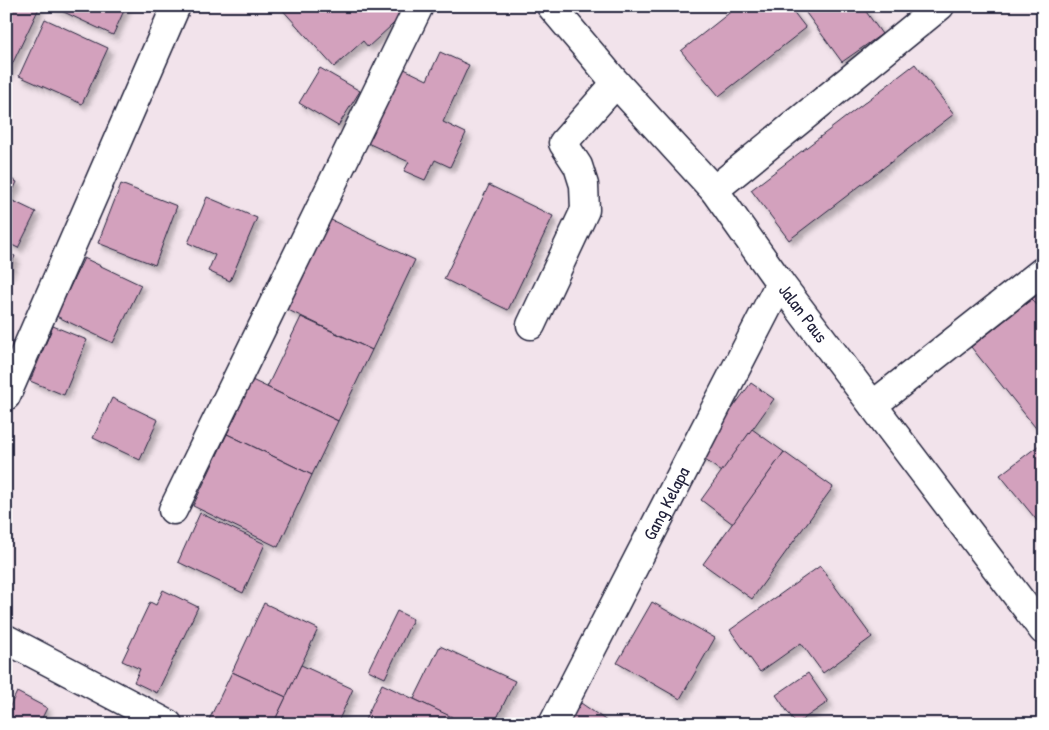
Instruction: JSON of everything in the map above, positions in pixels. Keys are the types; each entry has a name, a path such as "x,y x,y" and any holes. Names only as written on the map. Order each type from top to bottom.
{"street":[{"path":"6,396 176,6"},
{"path":"173,510 419,6"},
{"name":"Jalan Paus","path":"551,6 616,83 714,190 780,283 1041,623"},
{"path":"714,190 940,6"},
{"path":"531,325 585,210 584,185 578,166 563,142 616,83"},
{"path":"873,405 1043,270"},
{"name":"Gang Kelapa","path":"553,724 780,283"},
{"path":"6,639 168,724"}],"building":[{"path":"6,6 40,6 6,77"},
{"path":"51,6 126,6 113,35"},
{"path":"279,6 394,6 402,16 368,47 363,41 334,67"},
{"path":"738,6 789,6 806,28 719,96 681,51"},
{"path":"801,6 862,6 882,34 842,62"},
{"path":"45,19 108,48 82,104 19,76"},
{"path":"440,52 469,65 443,122 466,133 450,167 435,160 425,180 404,171 409,162 363,141 398,66 427,80"},
{"path":"915,64 954,114 789,240 751,190"},
{"path":"320,68 360,91 338,126 299,103"},
{"path":"6,176 17,182 9,199 36,212 18,248 6,242"},
{"path":"121,184 177,206 155,265 98,243"},
{"path":"489,185 553,216 508,310 444,279"},
{"path":"207,197 257,218 230,281 208,271 215,255 188,243"},
{"path":"329,219 415,260 372,350 286,309"},
{"path":"6,253 15,256 6,277"},
{"path":"84,258 141,285 113,343 56,316"},
{"path":"1043,291 1043,312 1032,299"},
{"path":"1032,299 1043,312 1043,429 1039,432 971,347"},
{"path":"301,317 372,350 338,421 267,387"},
{"path":"53,326 87,340 64,395 30,381"},
{"path":"252,380 338,421 312,475 227,434"},
{"path":"751,383 774,399 722,472 698,455"},
{"path":"112,398 158,420 140,460 93,438"},
{"path":"752,429 784,452 733,524 701,500"},
{"path":"227,434 312,475 278,547 193,506"},
{"path":"1043,442 1043,528 1000,475"},
{"path":"784,452 833,487 752,599 703,564"},
{"path":"200,513 265,544 243,593 178,562"},
{"path":"820,566 872,637 823,673 801,643 760,672 730,630"},
{"path":"163,590 198,607 157,693 134,682 140,669 122,661 150,602 156,605"},
{"path":"652,602 715,638 680,699 617,663"},
{"path":"264,603 318,629 286,697 232,672"},
{"path":"397,611 413,619 385,678 368,670"},
{"path":"440,646 515,681 494,724 465,724 414,699"},
{"path":"301,665 353,689 337,724 273,724"},
{"path":"232,672 286,697 273,724 207,724"},
{"path":"808,673 828,702 796,724 776,695"},
{"path":"382,684 452,717 448,724 363,724"},
{"path":"17,692 47,708 39,724 6,724 6,714"},
{"path":"581,703 611,724 567,724"}]}
